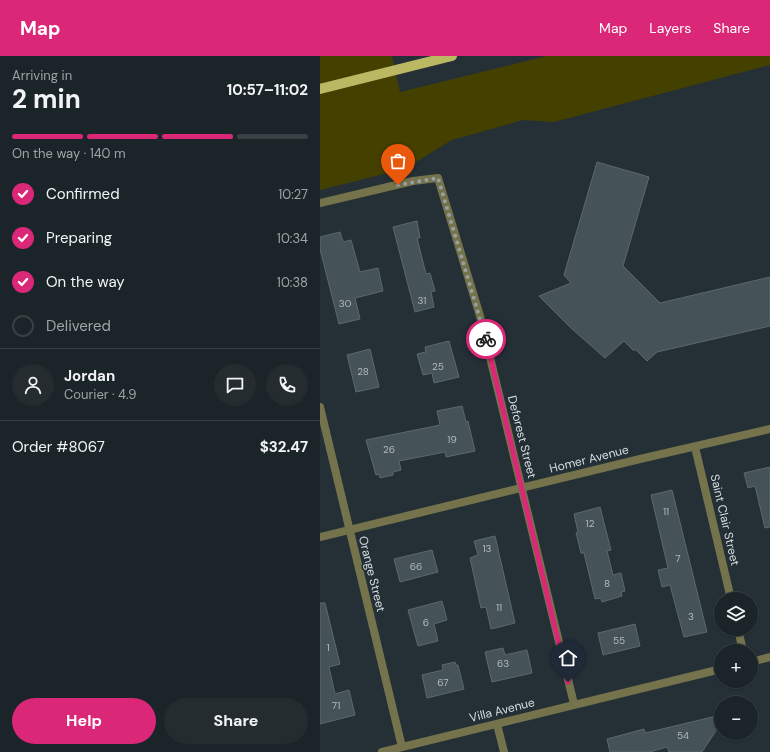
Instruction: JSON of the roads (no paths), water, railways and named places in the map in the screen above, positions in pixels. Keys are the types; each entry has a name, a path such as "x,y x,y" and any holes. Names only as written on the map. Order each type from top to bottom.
{"main road":[{"path":"320,89 452,56"}],"street":[{"name":"Deforest Street","path":"320,203 413,181 438,178 480,316 574,704"},
{"name":"Orange Street","path":"320,407 402,747"},
{"name":"Homer Avenue","path":"320,537 522,489 640,458 695,447 770,429"},
{"name":"Saint Clair Street","path":"695,447 729,592"},
{"path":"758,661 770,658"},
{"name":"Villa Avenue","path":"382,752 714,671"},
{"path":"497,724 504,752"}]}
